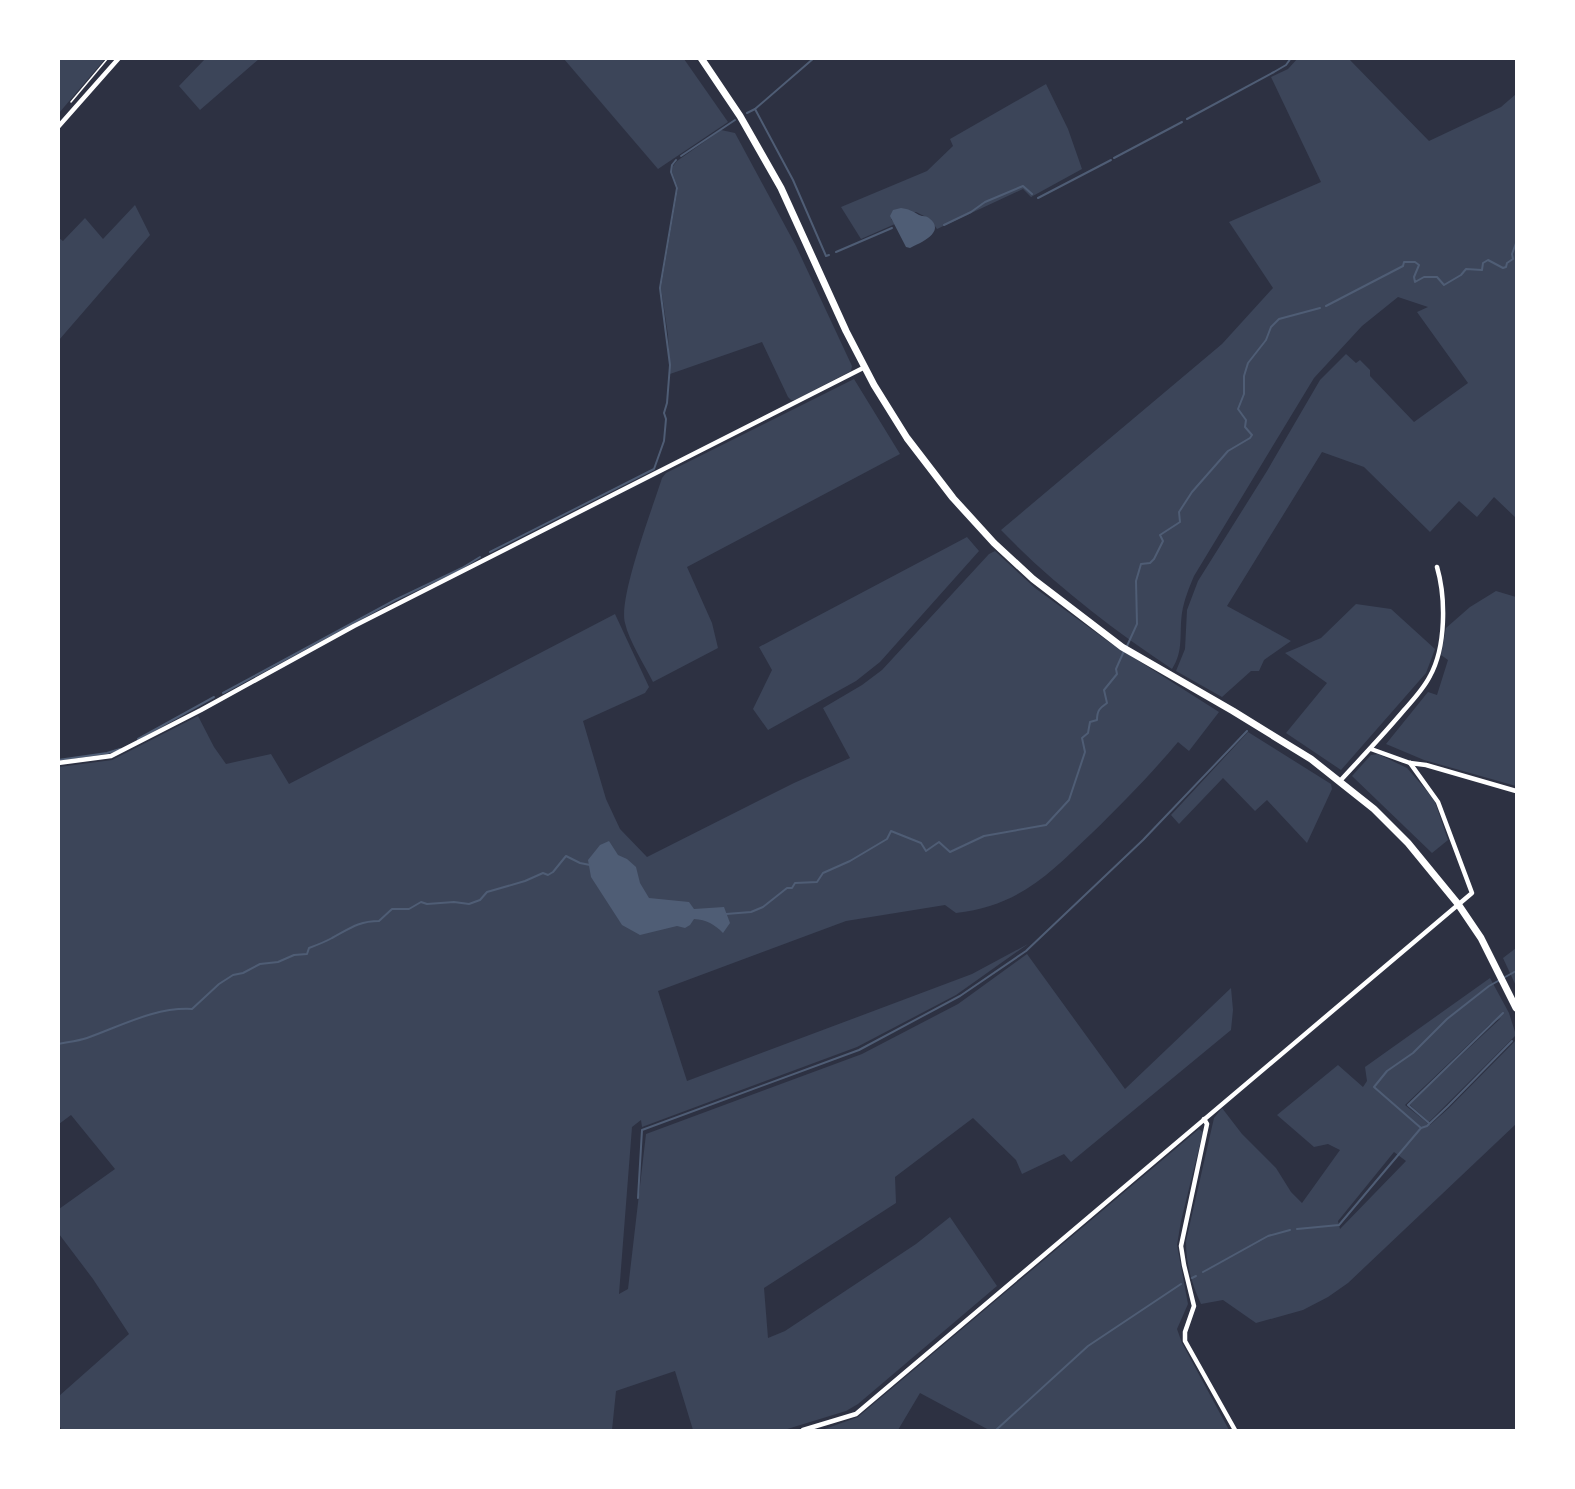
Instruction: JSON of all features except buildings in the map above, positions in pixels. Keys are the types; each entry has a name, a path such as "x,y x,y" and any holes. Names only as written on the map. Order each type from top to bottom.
{"main road":[{"path":"701,58 740,116 776,179 865,367 890,411 927,465 980,528 1033,579 1133,655 1277,738 1340,781 1374,809 1408,843 1458,904 1481,938 1516,1008"}],"street":[{"path":"108,58 114,64"},
{"path":"58,127 119,58"},
{"path":"58,763 111,756 354,626 865,367"},
{"path":"1340,781 1371,749 1429,678 1434,667 1442,626 1443,598 1442,582 1437,567"},
{"path":"1371,749 1410,763 1516,791"},
{"path":"802,1431 856,1414 1472,893 1438,802 1410,763"},
{"path":"1204,1119 1207,1124 1181,1246 1194,1306 1185,1332 1185,1341 1235,1431"}],"path":[{"path":"67,107 108,58"}],"shaded area":[{"path":"1298,58 1349,59 1429,141 1501,107 1516,94 1516,518 1494,497 1477,517 1459,501 1430,532 1364,467 1322,452 1227,606 1291,641 1264,660 1259,671 1251,671 1222,697 1176,671 1185,649 1187,610 1198,581 1267,471 1320,380 1346,354 1356,363 1360,360 1370,370 1370,376 1414,422 1468,383 1417,312 1428,307 1398,297 1362,326 1314,378 1194,576 1183,608 1180,649 1172,669 1083,604 1020,550 1001,530 1222,344 1273,288 1229,222 1321,182 1271,77 1288,69"},
{"path":"58,59 105,59 59,113"},
{"path":"205,59 259,59 200,110 179,86"},
{"path":"564,59 684,59 728,122 658,169"},
{"path":"1046,84 1068,129 1082,169 1031,197 1023,189 937,229 930,219 916,212 891,219 895,224 861,239 841,207 927,171 953,146 950,139"},
{"path":"721,130 735,133 796,246 852,366 851,371 795,400 788,397 762,342 670,374 668,335 661,288 678,188 672,172 673,166"},
{"path":"135,205 150,235 59,340 59,238 63,241 85,218 103,239"},
{"path":"901,208 929,218 934,223 934,232 910,248 906,247 890,216 893,210"},
{"path":"854,379 900,454 687,567 712,623 718,648 653,682 630,637 624,611 631,574 662,478 666,473"},
{"path":"967,537 979,551 880,662 856,681 768,730 753,709 772,670 759,647"},
{"path":"995,551 1035,588 1109,642 1219,712 1189,751 1178,742 1136,789 1076,848 1032,886 1015,895 998,903 956,913 945,905 846,921 658,991 687,1081 972,974 1028,944 956,995 857,1047 642,1127 641,1120 632,1127 619,1294 628,1289 646,1134 862,1054 958,1004 1027,954 1125,1089 1231,988 1233,1010 1231,1030 1071,1162 1064,1154 1022,1174 1016,1160 973,1118 895,1177 896,1203 764,1288 768,1338 785,1331 916,1244 950,1217 997,1286 858,1404 846,1411 784,1430 693,1430 675,1371 616,1391 612,1430 62,1430 59,1425 59,1396 129,1334 93,1279 59,1234 59,1209 115,1169 71,1115 59,1124 59,767 112,760 198,716 226,764 271,754 289,784 615,614 649,687 645,693 583,721 606,799 620,829 647,857 794,783 850,758 823,708 882,670 989,554"},
{"path":"1496,591 1516,597 1516,786 1424,760 1386,744 1428,692 1437,695 1448,660 1441,655 1446,628 1470,607"},
{"path":"1356,604 1391,609 1435,649 1426,673 1341,770 1286,733 1327,683 1285,653 1321,638"},
{"path":"1248,732 1331,784 1332,789 1307,843 1267,800 1255,811 1223,778 1179,824 1171,815"},
{"path":"1378,754 1407,768 1435,802 1448,840 1432,853 1352,776 1371,755"},
{"path":"609,841 618,855 636,867 640,883 649,898 689,902 694,909 724,907 730,923 723,933 710,923 694,919 685,928 677,926 640,935 622,925 591,877 588,860 600,845"},
{"path":"1516,948 1516,986 1503,958"},
{"path":"1490,978 1509,1013 1516,1035 1429,1122 1409,1104 1501,1018 1490,1024 1405,1105 1430,1125 1516,1040 1516,1124 1348,1283 1328,1297 1303,1310 1256,1323 1223,1300 1201,1304 1190,1273 1186,1241 1214,1118 1222,1108 1242,1134 1276,1168 1291,1192 1302,1203 1340,1150 1328,1144 1314,1147 1277,1115 1338,1065 1363,1087 1367,1081 1365,1067","holes":["1394,1152 1406,1161 1340,1229 1338,1221"]},
{"path":"1199,1129 1203,1132 1177,1245 1188,1304 1177,1329 1182,1343 1229,1430 989,1430 920,1393 898,1430 822,1430 858,1417"}],"waterway":[{"path":"747,113 755,109 814,58"},
{"path":"1187,119 1286,65 1291,58"},
{"path":"755,109 793,180 826,256 829,255"},
{"path":"681,156 735,120"},
{"path":"1114,158 1182,122"},
{"path":"490,552 654,469 664,441 666,419 664,413 670,365 660,288 677,188 671,172 676,160"},
{"path":"1038,198 1111,160"},
{"path":"944,225 971,212 985,202 1023,186 1032,194"},
{"path":"836,252 892,228"},
{"path":"1326,306 1403,266 1404,262 1415,262 1419,265 1414,277 1415,282 1424,277 1437,277 1444,285 1461,275 1466,269 1482,270 1483,263 1488,260 1503,268 1513,259 1512,254 1516,243"},
{"path":"1127,646 1137,624 1136,581 1141,564 1150,563 1154,559 1163,541 1160,535 1180,522 1179,512 1192,492 1228,451 1252,435 1245,427 1246,420 1238,409 1244,394 1244,376 1248,363 1266,340 1271,327 1279,319 1320,308"},
{"path":"223,693 480,557"},
{"path":"726,914 751,912 763,907 787,888 792,888 795,883 817,882 823,873 850,861 887,839 891,831 921,843 926,851 939,842 950,852 984,836 1046,825 1069,800 1085,752 1082,738 1088,733 1090,722 1097,720 1099,710 1107,703 1104,690 1117,674 1116,669 1124,651"},
{"path":"138,739 214,697"},
{"path":"638,1198 642,1130 859,1050 960,996 1026,951 1143,840 1247,731"},
{"path":"58,760 120,749"},
{"path":"58,1044 87,1038 151,1014 192,1009 219,984 233,975 243,973 260,964 307,954 309,948 354,926 379,921 392,909 409,909 421,902 469,904 480,900 487,892 543,873 548,875 566,856 590,865"},
{"path":"1297,1229 1339,1225 1421,1128 1374,1087 1387,1071 1413,1053 1447,1019 1489,986 1516,971"},
{"path":"1429,1123 1408,1105 1503,1013"},
{"path":"1421,1128 1427,1126 1448,1106 1512,1041"},
{"path":"1203,1272 1268,1236 1290,1230"},
{"path":"1192,1278 1196,1276"},
{"path":"996,1430 1088,1346 1181,1284"}]}
